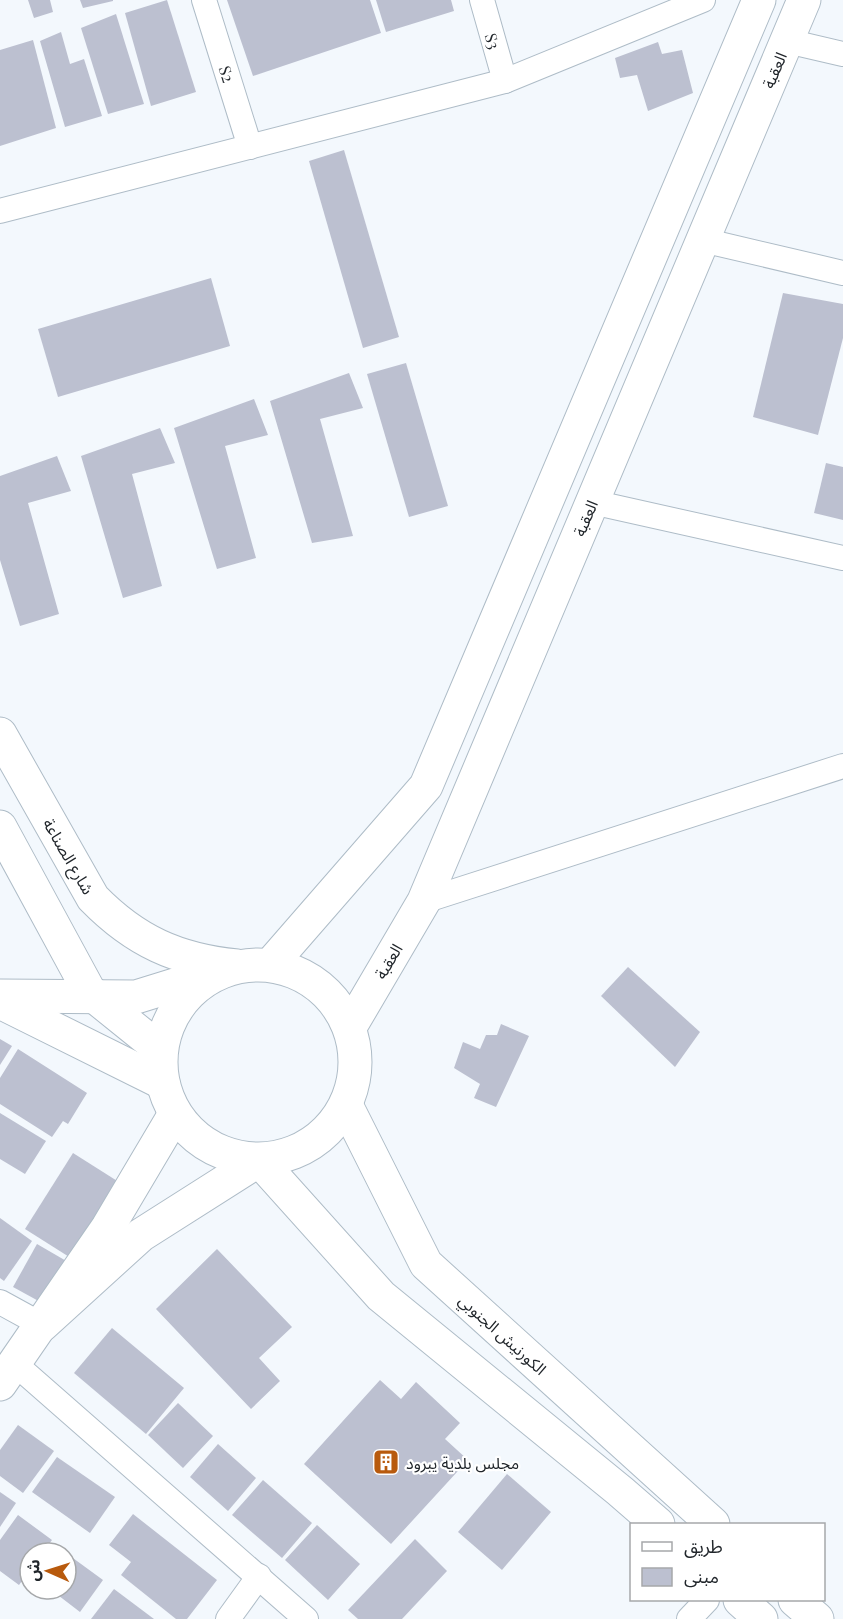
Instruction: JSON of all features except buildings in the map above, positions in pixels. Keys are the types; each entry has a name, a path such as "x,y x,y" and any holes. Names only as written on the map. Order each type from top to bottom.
{"main road":[{"path":"271,964 426,786 759,0"},
{"name":"العقبة","path":"350,1027 424,901 804,0"},
{"name":"شارع الصناعة","path":"0,734 93,898 112,918 142,938 183,957 237,966"},
{"path":"0,827 88,989 161,1050"},
{"path":"0,996 136,998 237,966 271,964 312,979 337,1003 350,1027 356,1060 346,1105 327,1132 293,1154 259,1160 220,1152 191,1134 175,1114 163,1083 161,1050 171,1017 192,990 205,979 237,966"},
{"path":"0,1002 163,1083"},
{"name":"الكورنيش الجنوبي","path":"346,1105 426,1264 712,1523"},
{"path":"7,1374 108,1227 175,1114"},
{"path":"42,1325 141,1235 259,1160"},
{"path":"259,1160 381,1296 621,1491 656,1523"},
{"path":"742,1601 761,1619"},
{"path":"797,1601 817,1619"}],"street":[{"name":"S2","path":"204,0 250,147"},
{"name":"S3","path":"482,0 505,81"},
{"path":"0,211 505,81 703,0"},
{"path":"787,41 843,54"},
{"path":"702,240 843,273"},
{"path":"592,502 843,558"},
{"path":"424,901 843,766"},
{"path":"0,1302 42,1325"},
{"path":"7,1374 259,1576 306,1619"},
{"path":"228,1619 259,1576"},
{"path":"689,1619 705,1601"}],"place":[{"name":"مجلس بلدية يبرود","path":"386,1462"}]}
